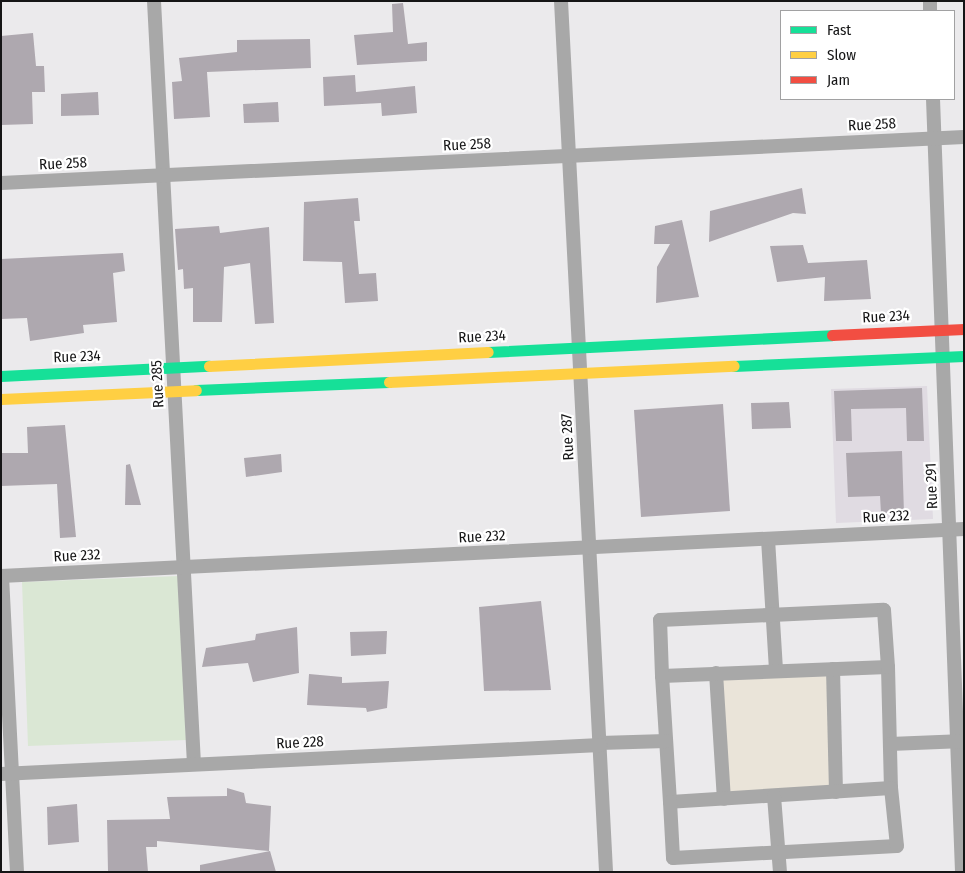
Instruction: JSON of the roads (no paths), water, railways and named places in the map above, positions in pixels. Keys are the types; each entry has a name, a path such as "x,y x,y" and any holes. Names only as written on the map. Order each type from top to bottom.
{"main road":[{"name":"Rue 234","path":"1,376 173,369 964,328"},
{"path":"1,399 964,356"}],"street":[{"name":"Rue 285","path":"154,1 194,764"},
{"name":"Rue 287","path":"561,1 606,872"},
{"name":"Rue 291","path":"933,100 943,356 957,530 962,872"},
{"name":"Rue 258","path":"1,184 964,137"},
{"name":"Rue 232","path":"2,576 957,530"},
{"path":"768,539 776,671"},
{"path":"2,576 7,773 17,872"},
{"path":"884,610 888,667 891,788 897,846 673,858 660,620 772,614 884,610"},
{"path":"662,676 888,667"},
{"path":"833,669 836,792"},
{"path":"716,673 724,799"},
{"name":"Rue 228","path":"7,773 666,741"},
{"path":"890,744 961,741"},
{"path":"670,802 891,788"},
{"path":"774,796 780,872"}]}
